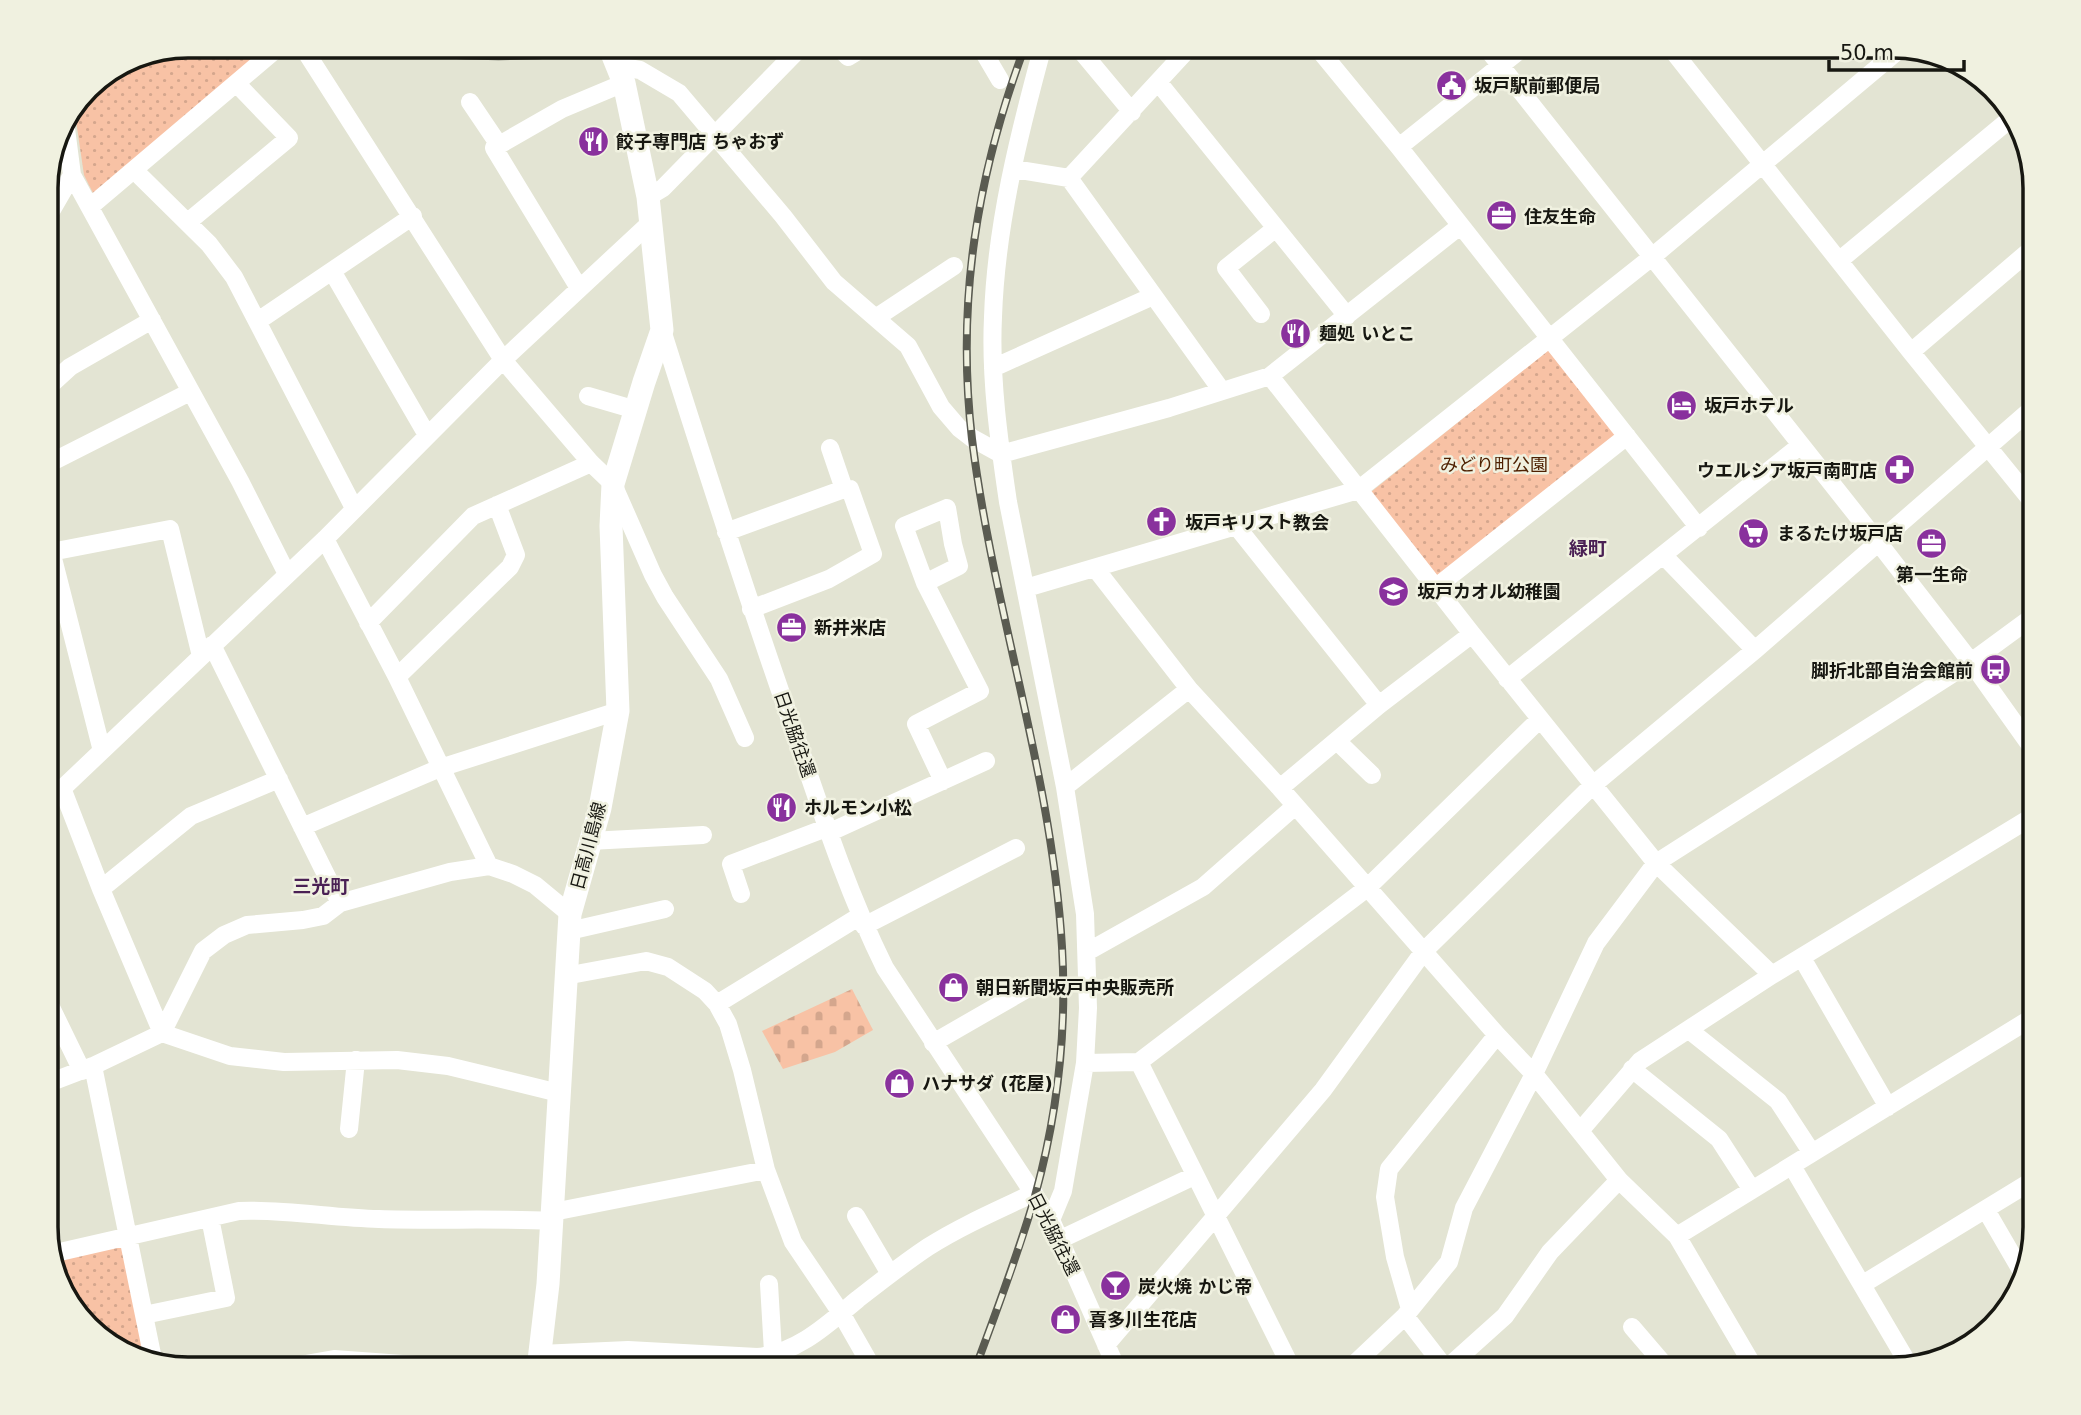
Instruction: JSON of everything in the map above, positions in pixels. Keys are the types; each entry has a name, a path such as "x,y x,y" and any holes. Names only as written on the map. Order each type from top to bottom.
{"main road":[{"name":"日光脇往還","path":"616,65 648,197 662,330"},
{"name":"日高川島線","path":"540,1357 553,1216 569,923 600,808 618,711 611,526 613,485 662,330"}],"street":[{"path":"91,206 237,84 275,58"},
{"path":"310,58 503,360 613,485 653,575 719,679 745,738"},
{"path":"648,197 663,188 790,58"},
{"path":"988,58 1000,80"},
{"path":"1040,58 1013,169 996,262 993,368 1001,454 1065,787 1085,914 1085,1063 1063,1191 1051,1220"},
{"path":"1087,58 1132,112"},
{"path":"1069,178 1180,58"},
{"path":"1326,58 1699,528"},
{"path":"1495,58 1972,662 2023,735"},
{"path":"1399,147 1510,58"},
{"path":"1678,58 2023,490"},
{"path":"1026,588 1357,490 1652,257 1889,58"},
{"path":"579,288 494,148 562,109 616,65 640,70 679,93 783,216 834,282 908,346 941,407 959,428 1001,454 1270,376 1460,226"},
{"path":"1158,82 1347,316"},
{"path":"188,222 289,138 237,84"},
{"path":"470,102 499,145"},
{"path":"1840,260 2005,122"},
{"path":"67,140 72,175 240,481 287,574"},
{"path":"1013,169 1069,178 1222,391"},
{"path":"134,170 209,244 234,277 354,508"},
{"path":"58,199 72,175"},
{"path":"258,321 413,216"},
{"path":"58,792 325,539 503,360 649,223"},
{"path":"1261,314 1226,268 1276,228"},
{"path":"1911,352 2023,256"},
{"path":"877,317 954,266"},
{"path":"332,271 427,435"},
{"path":"993,368 1153,296"},
{"path":"58,378 71,367 152,320"},
{"name":"日光脇往還","path":"662,330 751,609 827,830 862,921 885,968 933,1044 1051,1220 1111,1357"},
{"path":"1270,376 1357,490 1656,863 1772,975"},
{"path":"58,459 190,392"},
{"path":"588,396 636,410"},
{"path":"1106,1345 1323,1090 1424,951 1593,785 1755,650 2023,416"},
{"path":"1435,587 1627,436"},
{"path":"1507,678 1801,445"},
{"path":"830,448 844,489"},
{"path":"368,623 472,516 591,463"},
{"path":"726,532 850,489 873,554 829,579 751,609"},
{"path":"397,677 510,567 516,555 498,505"},
{"path":"1237,527 1380,705"},
{"path":"58,551 170,529 207,650 279,779 340,903"},
{"path":"325,539 397,677 489,866"},
{"path":"1664,556 1755,650"},
{"path":"1095,568 1189,690 1280,788 1294,807 1534,1074 1619,1180 1677,1236 1747,1357"},
{"path":"58,579 103,751"},
{"path":"925,583 980,691 916,724 943,781"},
{"path":"1362,1357 1407,1313 1449,1262 1464,1208 1534,1074 1596,943 1656,863 1972,662 2023,624"},
{"path":"1280,788 1380,705 1472,635"},
{"path":"1065,787 1189,690"},
{"path":"302,827 440,768 618,711"},
{"path":"1085,1063 1139,1062 1367,888 1540,719"},
{"path":"1337,741 1372,775"},
{"path":"741,894 731,863 827,830 986,761"},
{"path":"101,890 191,816 279,779"},
{"path":"62,788 101,890 162,1033 230,1056 284,1062 397,1060 448,1066 559,1093"},
{"path":"1087,952 1203,887 1294,807"},
{"path":"1580,1131 1640,1061 1772,975 2023,822"},
{"path":"590,841 703,835"},
{"path":"717,1003 862,921 1016,848"},
{"path":"58,1079 162,1033 203,951 224,935 247,925 323,916 340,903 450,872 489,866 536,885 569,923 665,909"},
{"path":"1801,958 1888,1107"},
{"path":"565,976 646,961 668,967 705,991 717,1003 742,1070 766,1170 793,1242 841,1313 866,1357"},
{"path":"933,1044 1025,990"},
{"path":"58,1017 88,1068 129,1236 152,1352"},
{"path":"1677,1236 2023,1023"},
{"path":"1689,1030 1778,1101 1812,1153"},
{"path":"1437,1357 1407,1313 1385,1197 1388,1169 1497,1035"},
{"path":"349,1129 356,1060"},
{"path":"1139,1062 1285,1357"},
{"path":"1632,1069 1719,1139 1752,1190"},
{"path":"1792,1166 1908,1356"},
{"path":"60,1252 239,1212 265,1210 380,1219 553,1216 766,1170"},
{"path":"1059,1240 1194,1176"},
{"path":"1460,1357 1505,1316 1550,1252 1619,1180"},
{"path":"1863,1284 2023,1187"},
{"path":"781,1357 929,1247 963,1227 1034,1193"},
{"path":"1986,1210 2017,1264"},
{"path":"856,1216 890,1274"},
{"path":"144,1315 226,1297 210,1218"},
{"path":"769,1284 774,1357"},
{"path":"1632,1327 1657,1357"},
{"path":"576,1357 628,1350 757,1357"}],"green space":[{"path":"255,58 99,195 93,193 84,175 76,121 102,90 123,75 154,62 171,59"},
{"name":"みどり町公園","path":"1548,350 1617,435 1439,578 1371,492"},
{"path":"852,989 873,1030 835,1052 783,1069 762,1031"},
{"path":"120,1245 125,1248 147,1350 123,1340 90,1313 71,1285 62,1259"}],"railway":[{"path":"979,1357 1021,1240 1043,1166 1059,1073 1063,1010 1062,947 1047,819 981,503 968,388 969,288 974,239 994,142 1021,58"}],"place":[{"name":"坂戸駅前郵便局","path":"1451,85"},
{"name":"餃子専門店 ちゃおず","path":"593,141"},
{"name":"住友生命","path":"1501,216"},
{"name":"麺処 いとこ","path":"1296,333"},
{"name":"坂戸ホテル","path":"1681,405"},
{"name":"ウエルシア坂戸南町店","path":"1900,470"},
{"name":"坂戸キリスト教会","path":"1162,522"},
{"name":"まるたけ坂戸店","path":"1754,533"},
{"name":"第一生命","path":"1932,544"},
{"name":"坂戸カオル幼稚園","path":"1394,591"},
{"name":"新井米店","path":"791,627"},
{"name":"脚折北部自治会館前","path":"1996,670"},
{"name":"ホルモン小松","path":"781,807"},
{"name":"朝日新聞坂戸中央販売所","path":"953,987"},
{"name":"ハナサダ (花屋)","path":"899,1083"},
{"name":"炭火焼 かじ帝","path":"1115,1286"},
{"name":"喜多川生花店","path":"1066,1319"}],"district":[{"name":"緑町","path":"1588,548"},
{"name":"三光町","path":"321,886"}]}
